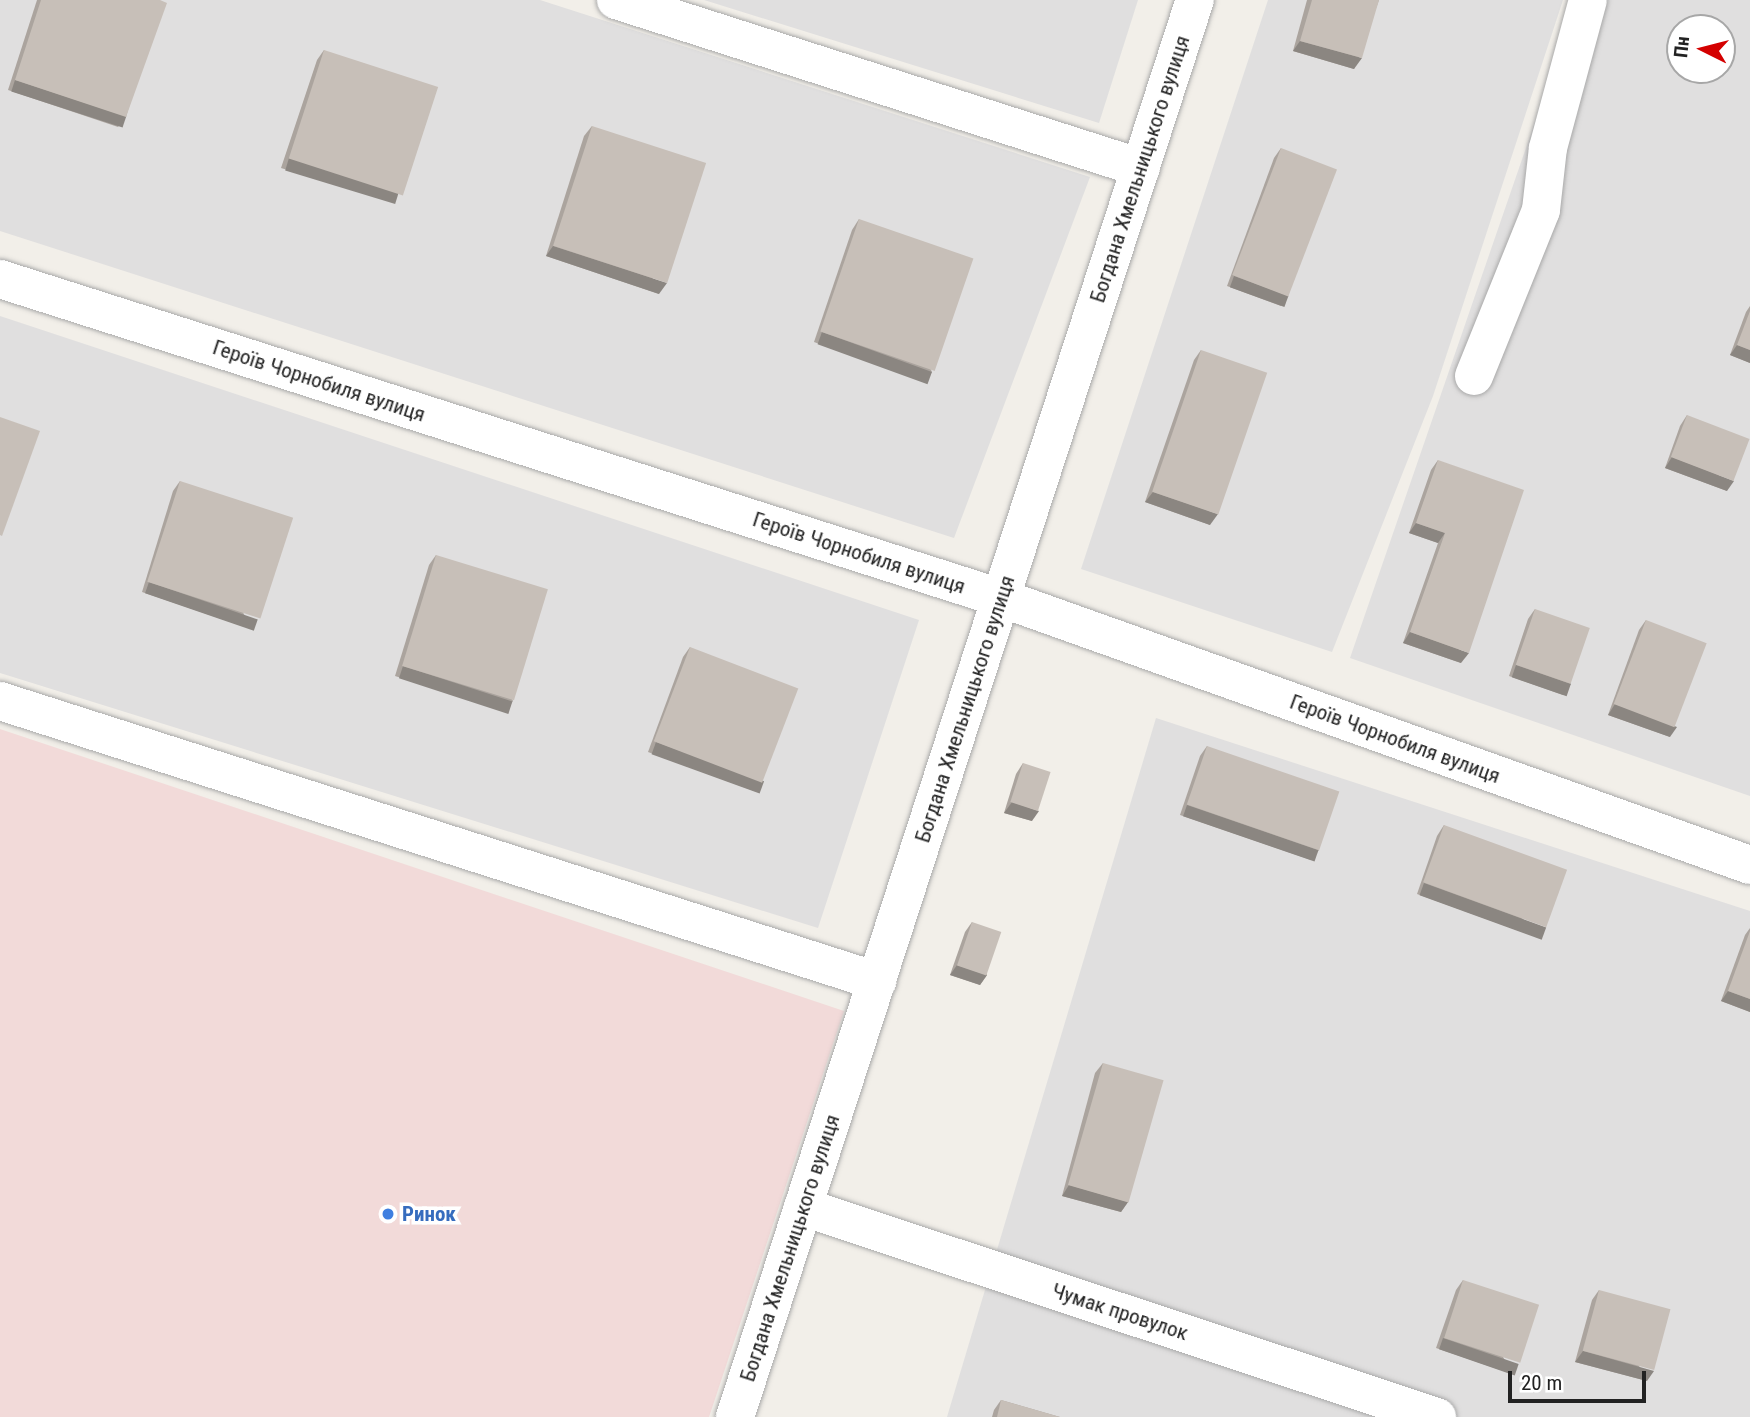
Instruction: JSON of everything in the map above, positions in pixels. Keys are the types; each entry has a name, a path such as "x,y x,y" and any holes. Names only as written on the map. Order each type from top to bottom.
{"street":[{"path":"616,0 1141,168"},
{"name":"Богдана Хмельницького вулиця","path":"735,1417 1195,0"},
{"path":"1474,376 1541,210 1548,148 1588,0"},
{"name":"Героїв Чорнобиля вулиця","path":"0,279 1001,598 1750,865"},
{"path":"0,701 877,981"},
{"name":"Чумак провулок","path":"803,1207 1437,1417"}],"shaded area":[{"path":"0,0 540,0 1090,177 954,538 0,231"},
{"path":"704,0 1138,0 1099,123"},
{"path":"1268,0 1563,0 1433,396 1332,652 1081,569"},
{"path":"1577,0 1750,0 1750,796 1350,658"},
{"path":"0,316 919,620 818,928 0,673"},
{"path":"1156,718 1750,911 1750,1417 947,1417"},
{"name":"Ринок","path":"0,729 844,1011 709,1417 0,1417"}],"building":[{"path":"41,0 160,0 167,3 126,117 15,80"},
{"path":"1312,0 1379,0 1362,58 1300,41"},
{"path":"324,50 438,87 403,196 289,158"},
{"path":"592,126 706,163 667,283 553,246"},
{"path":"1281,148 1337,170 1288,296 1232,275"},
{"path":"859,219 973,258 935,371 820,332"},
{"path":"1750,311 1750,350 1737,345"},
{"path":"1201,350 1267,373 1218,515 1152,492"},
{"path":"1687,415 1750,439 1733,481 1671,457"},
{"path":"0,417 40,431 2,536 0,535"},
{"path":"1438,460 1524,490 1469,653 1410,632 1445,533 1416,523"},
{"path":"180,481 293,518 260,619 147,582"},
{"path":"436,555 548,589 514,700 402,666"},
{"path":"1535,609 1590,628 1571,684 1516,665"},
{"path":"1646,620 1707,643 1674,727 1614,704"},
{"path":"690,647 798,689 762,783 654,741"},
{"path":"1207,746 1339,792 1319,850 1187,805"},
{"path":"1023,763 1051,772 1038,811 1010,802"},
{"path":"1444,825 1567,870 1546,927 1423,882"},
{"path":"972,922 1001,932 986,976 957,965"},
{"path":"1750,931 1750,999 1728,991"},
{"path":"1103,1063 1164,1080 1129,1202 1068,1185"},
{"path":"1463,1280 1539,1305 1520,1363 1444,1338"},
{"path":"1599,1290 1670,1309 1654,1370 1583,1351"},
{"path":"1001,1400 1060,1417 997,1417"}],"place":[{"name":"Ринок","path":"388,1214"}]}
